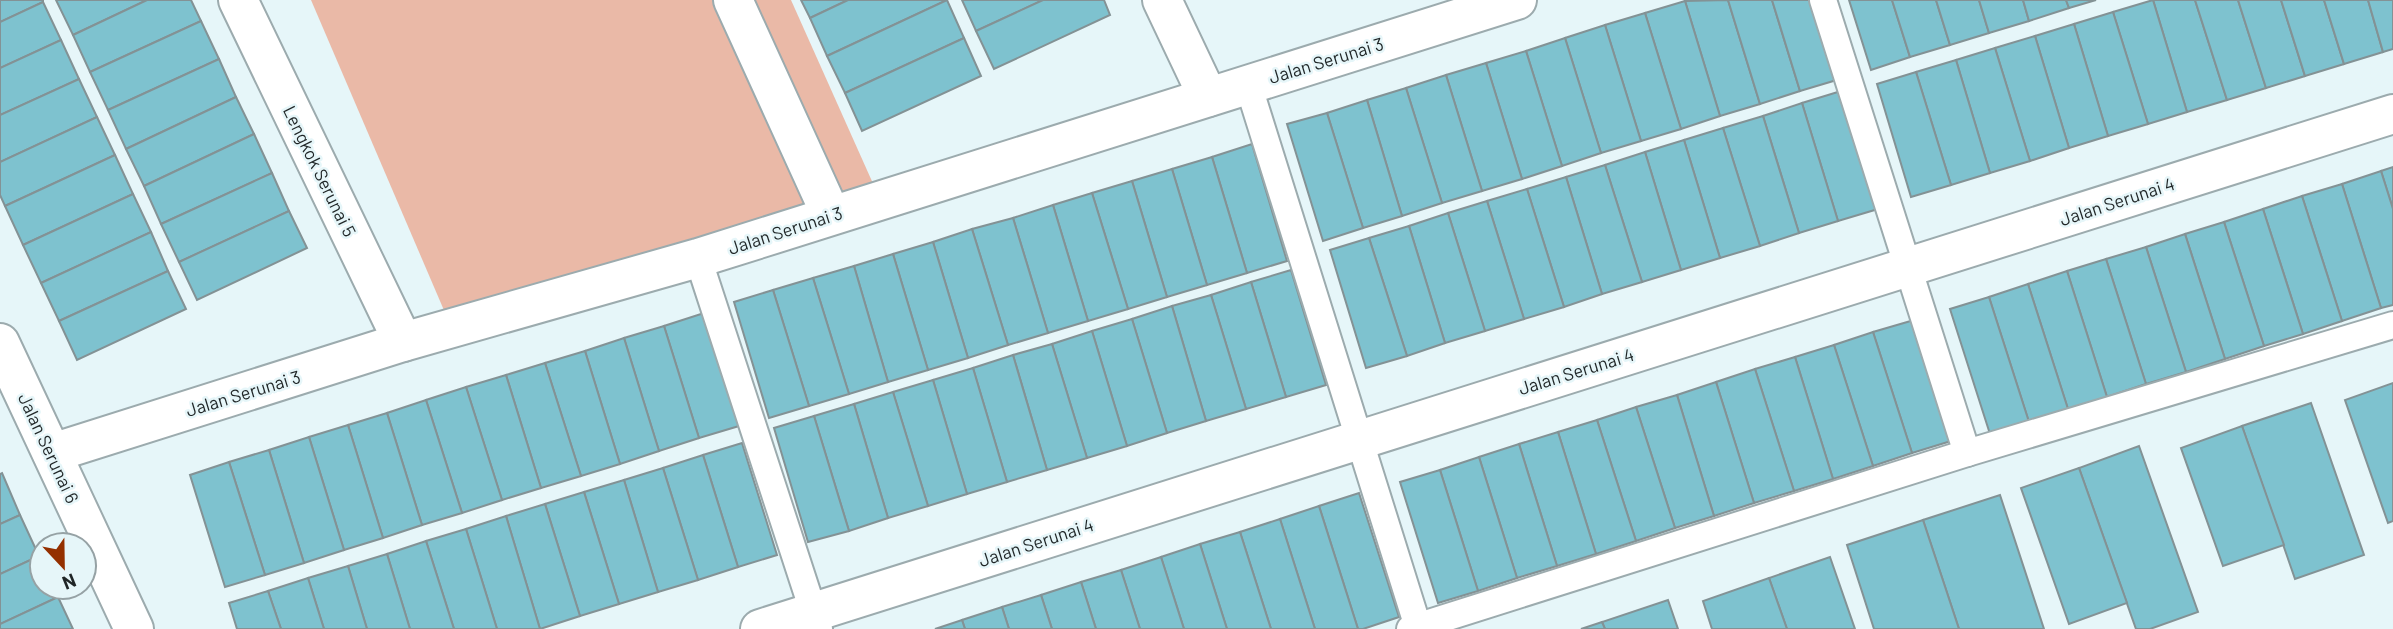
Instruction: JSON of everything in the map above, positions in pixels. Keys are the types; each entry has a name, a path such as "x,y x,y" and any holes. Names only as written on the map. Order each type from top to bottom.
{"street":[{"name":"Lengkok Serunai 5","path":"238,0 403,342"},
{"path":"733,0 831,215"},
{"path":"1162,0 1208,97"},
{"name":"Jalan Serunai 3","path":"52,453 403,342 698,258 1517,0"},
{"name":"Jalan Serunai 4","path":"760,629 816,621 1359,440 2393,114"},
{"name":"Jalan Serunai 6","path":"0,343 134,629"}],"lane":[{"path":"1823,0 1967,453"},
{"path":"1248,84 1359,440 1414,628 1967,453 2393,325"},
{"path":"698,258 816,621"}],"shaded area":[{"path":"311,0 791,0 875,188 446,315"}],"building":[{"path":"0,0 43,0 43,2 0,22"},
{"path":"56,0 147,0 73,35"},
{"path":"147,0 191,0 201,21 90,72 73,35"},
{"path":"801,0 848,0 810,18"},
{"path":"848,0 947,0 827,56 810,18"},
{"path":"947,0 964,38 845,93 827,56"},
{"path":"962,0 1043,0 976,31"},
{"path":"1043,0 1104,0 1110,15 994,69 976,31"},
{"path":"1728,0 1760,104 1720,116 1685,1"},
{"path":"1728,0 1772,0 1800,91 1760,104"},
{"path":"1772,0 1815,0 1840,79 1800,91"},
{"path":"1849,0 1892,0 1910,57 1871,70"},
{"path":"1892,0 1936,0 1950,45 1910,57"},
{"path":"1936,0 1979,0 1989,33 1950,45"},
{"path":"1979,0 2023,0 2029,21 1989,33"},
{"path":"2023,0 2066,0 2069,8 2029,21"},
{"path":"2066,0 2096,0 2069,8"},
{"path":"2153,0 2195,0 2227,100 2187,112"},
{"path":"2153,0 2187,112 2148,124 2113,12"},
{"path":"2195,0 2238,0 2266,88 2227,100"},
{"path":"2238,0 2281,0 2305,76 2266,88"},
{"path":"2281,0 2324,0 2344,64 2305,76"},
{"path":"2324,0 2368,0 2383,52 2344,64"},
{"path":"2368,0 2393,0 2393,49 2383,52"},
{"path":"1685,1 1720,116 1681,129 1645,13"},
{"path":"43,2 61,40 0,68 0,22"},
{"path":"2113,12 2148,124 2108,136 2074,24"},
{"path":"1645,13 1681,129 1641,141 1605,25"},
{"path":"201,21 219,59 108,110 90,72"},
{"path":"2074,24 2108,136 2069,148 2035,36"},
{"path":"1605,25 1641,141 1601,153 1565,38"},
{"path":"2035,36 2069,148 2030,161 1995,48"},
{"path":"964,38 981,76 862,131 845,93"},
{"path":"1565,38 1601,153 1562,166 1526,51"},
{"path":"61,40 79,79 0,115 0,68"},
{"path":"1995,48 2030,161 1990,173 1956,60"},
{"path":"1526,51 1562,166 1522,179 1486,63"},
{"path":"219,59 236,97 126,149 108,110"},
{"path":"1956,60 1990,173 1951,185 1916,72"},
{"path":"1486,63 1522,179 1482,191 1446,75"},
{"path":"1916,72 1951,185 1911,197 1877,84"},
{"path":"1446,75 1482,191 1442,203 1406,88"},
{"path":"79,79 97,117 0,162 0,115"},
{"path":"1406,88 1442,203 1402,216 1367,100"},
{"path":"1841,91 1878,209 1838,221 1802,103"},
{"path":"236,97 254,134 144,186 126,149"},
{"path":"1367,100 1402,216 1363,228 1327,113"},
{"path":"1802,103 1838,221 1799,233 1763,116"},
{"path":"1327,113 1363,228 1323,241 1287,124"},
{"path":"1763,116 1799,233 1760,246 1723,128"},
{"path":"97,117 115,155 5,206 0,195 0,162"},
{"path":"1723,128 1760,246 1720,258 1684,140"},
{"path":"254,134 272,173 161,224 144,186"},
{"path":"1684,140 1720,258 1681,270 1645,152"},
{"path":"1252,144 1287,261 1247,273 1212,157"},
{"path":"1645,152 1681,270 1642,282 1605,165"},
{"path":"115,155 133,194 23,245 5,206"},
{"path":"1212,157 1247,273 1207,285 1172,169"},
{"path":"1605,165 1642,282 1602,294 1566,177"},
{"path":"2393,167 2393,209 2381,171"},
{"path":"1172,169 1207,285 1167,297 1132,181"},
{"path":"2381,171 2393,209 2393,305 2381,308 2342,184"},
{"path":"272,173 289,211 179,262 161,224"},
{"path":"1566,177 1602,294 1564,307 1527,189"},
{"path":"1132,181 1167,297 1128,309 1092,193"},
{"path":"2342,184 2381,308 2342,321 2302,196"},
{"path":"1527,189 1564,307 1524,319 1487,201"},
{"path":"1092,193 1128,309 1088,321 1053,205"},
{"path":"133,194 151,232 41,283 23,245"},
{"path":"2302,196 2342,321 2303,334 2263,209"},
{"path":"1487,201 1524,319 1485,331 1448,213"},
{"path":"1053,205 1088,321 1048,333 1013,218"},
{"path":"2263,209 2303,334 2264,346 2224,222"},
{"path":"289,211 307,248 197,300 179,262"},
{"path":"1448,213 1485,331 1445,343 1409,226"},
{"path":"1013,218 1048,333 1008,345 972,229"},
{"path":"2224,222 2264,346 2225,359 2185,234"},
{"path":"1409,226 1445,343 1407,356 1369,238"},
{"path":"972,229 1008,345 968,358 933,242"},
{"path":"151,232 168,271 59,321 41,283"},
{"path":"2185,234 2225,359 2186,372 2146,247"},
{"path":"1369,238 1407,356 1366,368 1330,250"},
{"path":"933,242 968,358 928,370 893,254"},
{"path":"2146,247 2186,372 2146,384 2106,259"},
{"path":"893,254 928,370 888,382 854,266"},
{"path":"2106,259 2146,384 2107,397 2067,271"},
{"path":"854,266 888,382 849,394 813,278"},
{"path":"1291,270 1326,385 1286,397 1251,282"},
{"path":"168,271 186,309 77,360 59,321"},
{"path":"2067,271 2107,397 2068,409 2028,284"},
{"path":"813,278 849,394 809,406 773,290"},
{"path":"1251,282 1286,397 1246,409 1211,295"},
{"path":"2028,284 2068,409 2029,422 1989,297"},
{"path":"773,290 809,406 769,418 734,302"},
{"path":"1211,295 1246,409 1206,421 1172,306"},
{"path":"1989,297 2029,422 1990,434 1950,309"},
{"path":"1172,306 1206,421 1167,433 1132,319"},
{"path":"704,313 739,426 699,438 664,326"},
{"path":"1132,319 1167,433 1127,446 1092,331"},
{"path":"1914,320 1951,441 1912,453 1873,332"},
{"path":"664,326 699,438 659,451 624,338"},
{"path":"1092,331 1127,446 1087,458 1052,344"},
{"path":"1873,332 1912,453 1873,466 1834,345"},
{"path":"624,338 659,451 620,464 585,351"},
{"path":"1052,344 1087,458 1047,470 1013,355"},
{"path":"1834,345 1873,466 1833,479 1795,357"},
{"path":"585,351 620,464 581,476 545,363"},
{"path":"1013,355 1047,470 1007,482 973,368"},
{"path":"1795,357 1833,479 1794,491 1755,369"},
{"path":"545,363 581,476 541,488 506,375"},
{"path":"973,368 1007,482 967,494 933,380"},
{"path":"1755,369 1794,491 1754,503 1716,382"},
{"path":"506,375 541,488 502,500 466,387"},
{"path":"933,380 967,494 928,506 893,392"},
{"path":"1716,382 1754,503 1714,516 1677,395"},
{"path":"2393,383 2393,521 2388,523 2345,400"},
{"path":"466,387 502,500 462,513 426,400"},
{"path":"893,392 928,506 888,518 854,404"},
{"path":"1677,395 1714,516 1675,528 1636,407"},
{"path":"426,400 462,513 422,525 387,413"},
{"path":"2311,403 2364,555 2295,579 2242,426"},
{"path":"854,404 888,518 849,531 814,416"},
{"path":"1636,407 1675,528 1636,541 1597,420"},
{"path":"387,413 422,525 383,538 348,425"},
{"path":"814,416 849,531 808,542 774,428"},
{"path":"1597,420 1636,541 1596,554 1558,432"},
{"path":"348,425 383,538 344,550 309,437"},
{"path":"2242,426 2284,545 2223,566 2181,448"},
{"path":"1558,432 1596,554 1557,566 1519,444"},
{"path":"309,437 344,550 304,563 269,450"},
{"path":"742,443 777,555 738,567 703,455"},
{"path":"1519,444 1557,566 1517,578 1479,457"},
{"path":"2139,446 2198,612 2150,629 2136,629 2079,468"},
{"path":"269,450 304,563 265,575 229,462"},
{"path":"703,455 738,567 698,580 663,468"},
{"path":"1479,457 1517,578 1478,591 1440,470"},
{"path":"229,462 265,575 225,587 190,475"},
{"path":"663,468 698,580 658,592 624,480"},
{"path":"2079,468 2127,603 2069,624 2021,488"},
{"path":"1440,470 1478,591 1438,603 1400,482"},
{"path":"2,473 20,515 0,524 0,474"},
{"path":"624,480 658,592 619,604 584,492"},
{"path":"584,492 619,604 580,616 545,504"},
{"path":"1359,493 1399,617 1363,629 1358,629 1319,506"},
{"path":"2000,495 2044,629 1959,629 1923,520"},
{"path":"545,504 580,616 540,629 506,516"},
{"path":"1319,506 1358,629 1315,629 1280,519"},
{"path":"20,515 28,532 28,561 0,574 0,524"},
{"path":"506,516 540,629 497,629 466,529"},
{"path":"1280,519 1315,629 1271,629 1240,532"},
{"path":"1923,520 1959,629 1874,629 1847,545"},
{"path":"466,529 497,629 454,629 426,541"},
{"path":"1240,532 1271,629 1227,629 1200,544"},
{"path":"426,541 454,629 410,629 387,554"},
{"path":"1200,544 1227,629 1184,629 1161,557"},
{"path":"387,554 410,629 367,629 348,566"},
{"path":"1161,557 1184,629 1140,629 1121,570"},
{"path":"1830,557 1855,629 1787,629 1769,578"},
{"path":"28,561 28,601 49,601 0,624 0,574"},
{"path":"348,566 367,629 324,629 308,578"},
{"path":"1121,570 1140,629 1096,629 1081,582"},
{"path":"308,578 324,629 281,629 268,591"},
{"path":"1769,578 1787,629 1712,629 1703,601"},
{"path":"1081,582 1096,629 1052,629 1041,595"},
{"path":"268,591 281,629 237,629 229,603"},
{"path":"1041,595 1052,629 1009,629 1002,607"},
{"path":"1668,600 1678,629 1605,629 1602,622"},
{"path":"49,601 60,601 73,629 0,629 0,624"},
{"path":"1002,607 1009,629 965,629 962,620"},
{"path":"962,620 965,629 935,629"},
{"path":"1602,622 1605,629 1581,629"}]}
